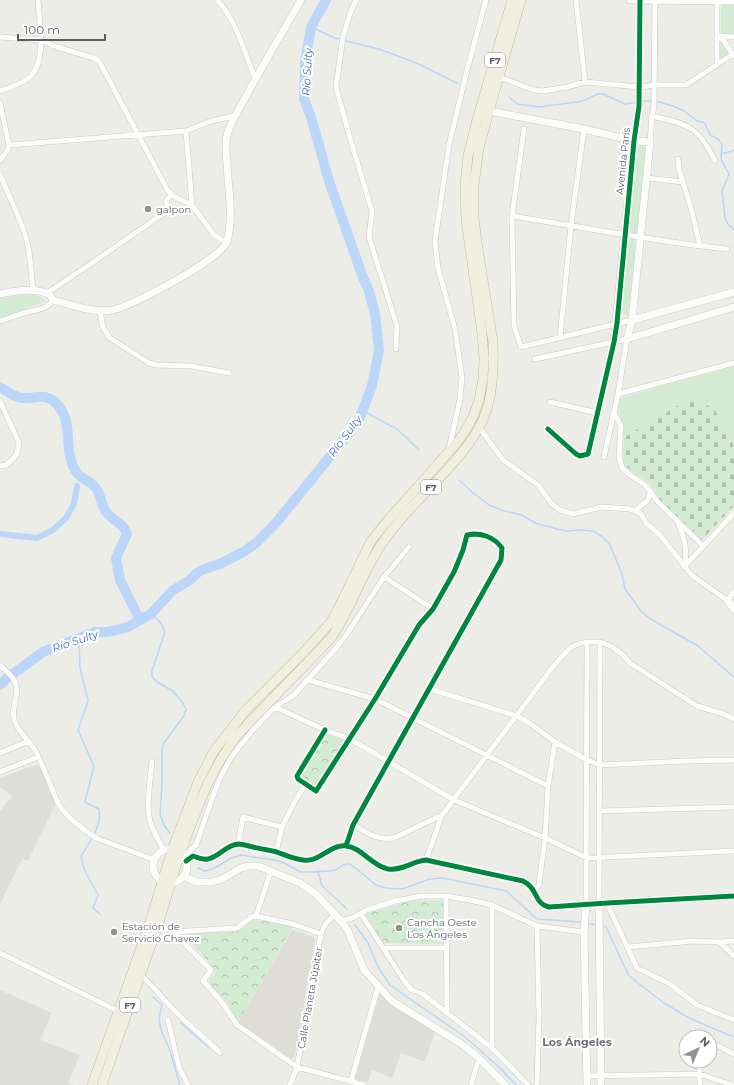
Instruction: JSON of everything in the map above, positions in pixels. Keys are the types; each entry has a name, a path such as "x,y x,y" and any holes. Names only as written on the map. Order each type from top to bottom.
{"highway":[{"name":"F7","path":"92,1085 148,928 177,854 198,782 214,751 246,710 304,652 330,623 338,610 371,542 389,519 449,452 464,433 473,417 479,400 483,379 484,358 464,203 465,184 468,156 477,120 512,0"},
{"name":"F7","path":"177,854 208,783 221,759 235,738 331,638 349,609 371,562 389,534 462,454 480,427 488,404 493,382 494,358 492,335 474,218 474,185 479,148 521,0"},
{"name":"F7","path":"102,1085 158,925 167,882"}],"street":[{"path":"0,91 20,83 31,76 37,66 41,55 38,0"},
{"path":"217,0 224,7 240,39 256,78"},
{"path":"52,300 100,311 121,308 173,282 220,252 227,243 229,230 230,211 226,145 228,130 301,0"},
{"path":"356,0 351,11 344,38 336,88 372,211 369,237 397,326 396,349"},
{"path":"449,452 460,399 462,378 454,330 438,268 434,241 449,144 486,0"},
{"path":"576,0 586,82"},
{"path":"630,0 734,1"},
{"name":"Avenida París","path":"614,342 634,140 639,106 640,0"},
{"path":"604,457 632,320 655,97 656,0"},
{"path":"717,1 717,65"},
{"path":"499,77 534,90 543,91 568,87 586,82 640,87 655,85 686,85 733,55 723,40 717,36"},
{"path":"717,36 734,36"},
{"path":"0,37 40,40 57,47 94,58 98,61 168,191 172,195 192,205 214,235 227,243"},
{"path":"0,103 9,145 8,150 0,160"},
{"path":"489,111 650,142"},
{"path":"9,145 186,132 211,121 235,116"},
{"path":"652,116 677,122 689,127 696,133 716,161"},
{"path":"524,129 512,216 514,326 521,347 632,320 734,292"},
{"path":"560,338 571,225 584,129"},
{"path":"186,132 192,205"},
{"path":"678,159 700,246"},
{"path":"0,174 8,197 22,226 26,240 33,290"},
{"path":"646,178 683,182"},
{"path":"47,293 167,211 168,208 166,201 169,196 172,195"},
{"path":"512,216 571,225 625,236 727,248"},
{"path":"0,294 33,290 47,293 50,295 52,300"},
{"path":"0,322 22,313 43,308 51,304 52,300"},
{"path":"535,359 627,339 734,307"},
{"path":"100,311 103,328 110,338 149,363 156,365 190,366 229,373"},
{"path":"548,429 576,454 580,456 588,454 614,342"},
{"path":"618,394 734,363"},
{"path":"0,401 19,443 17,453 14,458 6,465 0,466"},
{"path":"550,402 598,413"},
{"path":"614,412 621,426 619,457 622,468 645,485 657,502 678,520 703,546"},
{"path":"480,427 503,460 538,485 552,504 560,510 573,514 601,507 636,510 641,514 650,527 660,535 694,578 734,605"},
{"path":"636,510 648,500 650,491"},
{"path":"684,567 734,513"},
{"path":"678,520 686,552 684,567"},
{"path":"325,730 297,776 298,779 316,791 375,699 419,625 433,609 454,572 467,535 475,533 496,541 502,548 502,560 353,825 346,846"},
{"path":"177,854 196,845 221,776 232,756 252,731 275,707 294,695 347,634 384,577 409,547"},
{"path":"384,577 433,609"},
{"path":"726,600 734,592"},
{"path":"726,600 734,611"},
{"path":"587,642 587,858 584,926 587,1085"},
{"path":"426,860 442,815 555,664 570,648 587,642 600,642 610,646 622,654 630,663 697,706 724,714 734,719"},
{"path":"600,642 599,927 601,1085"},
{"path":"0,665 14,680 17,690 13,713 14,721 38,756 59,805 64,812 96,838 155,860"},
{"path":"308,680 375,699 548,786"},
{"path":"430,689 517,716 531,724 555,742 587,760 600,765 734,760"},
{"path":"275,707 325,730 350,739 454,800 545,838 587,858 734,851"},
{"path":"0,753 29,741"},
{"path":"534,890 539,885 545,838 548,786 555,742"},
{"path":"0,772 38,756"},
{"path":"152,761 148,807 149,817 154,831 177,854 187,869 184,876 177,882 167,882 157,876 154,871 155,860 160,854 177,854 203,859 209,858 238,844 304,860 311,860 338,846 346,846 352,848 377,865 387,869 395,870 404,868 415,862 426,860 523,881 530,884 539,902 543,906 549,907 599,904 607,902 734,896"},
{"path":"276,852 282,827 305,784"},
{"path":"600,811 734,807"},
{"path":"353,825 366,833 380,838 389,839 396,838 442,815"},
{"path":"238,844 244,817 282,827"},
{"path":"184,876 196,882 212,882 241,868 258,866 300,883 316,894 341,921 348,931 364,970 392,1002 463,1045 479,1058 505,1085"},
{"path":"256,916 271,871"},
{"path":"341,921 361,914 367,910 395,901 421,896 446,896 492,905 537,926 599,927"},
{"path":"446,896 447,1011"},
{"path":"607,902 637,968 670,984 697,1005 708,1011 734,1020"},
{"path":"492,905 492,1048"},
{"path":"361,914 393,966 412,990 423,994 447,1011 492,1048 528,1085"},
{"name":"Calle Planeta Júpiter","path":"290,1085 297,1067 321,934 326,923 335,915"},
{"path":"173,932 237,928 251,917 256,916 293,924 321,934"},
{"path":"158,925 173,932 211,970 203,981 221,1001 237,1025 297,1067 364,1085"},
{"path":"537,926 539,1016 537,1085"},
{"path":"628,947 693,941 734,941"},
{"path":"719,942 734,956"},
{"path":"383,948 446,948"},
{"path":"0,953 118,1011"},
{"path":"141,975 175,1011 220,1053"},
{"path":"351,1081 378,986"},
{"path":"168,1020 179,1067 188,1085"},
{"path":"718,1046 734,1054"},
{"path":"471,1085 479,1058"},
{"path":"700,1069 700,1085"},
{"path":"586,1076 700,1074 732,1085"}],"shaded area":[{"path":"35,765 40,766 56,803 28,861 22,859 0,904 0,811 12,796 0,787 0,778"},
{"path":"292,930 314,937 315,940 295,1056 292,1059 238,1022"},
{"path":"0,990 52,1013 40,1040 80,1055 68,1083 74,1085 0,1085"},
{"path":"380,992 395,1008 435,1031 425,1062 401,1053 392,1078 372,1070 368,1082 355,1079"}],"green space":[{"path":"734,2 734,34 723,34 721,32 721,5 723,3"},
{"path":"720,40 729,53 719,60"},
{"path":"642,145 647,149 637,232 635,234 630,233 629,229 638,148"},
{"path":"630,239 634,239 636,244 627,316 622,310 628,243"},
{"path":"22,294 33,294 45,299 45,301 0,320 0,299"},
{"path":"734,366 734,447 714,408 689,399 624,437 619,413 620,398"},
{"path":"689,399 714,408 734,447 734,506 702,540 660,500 650,484 624,465 623,460 624,437"},
{"path":"326,734 342,740 344,743 317,786 315,786 302,779 300,775"},
{"path":"443,900 443,944 384,943 366,916 367,913 411,901"},
{"path":"253,920 273,922 293,927 238,1022 226,1001 209,983 209,979 215,974 215,970 187,937 187,935 239,931"}],"waterway":[{"name":"Río Sulty","path":"0,685 43,652 95,632 107,632 128,627 151,614 172,591 190,580 197,573 222,563 245,551 256,543 276,523 353,428 360,417 372,386 379,350 375,314 369,291 329,181 311,117 304,99 305,62 311,27 326,0"},
{"path":"311,27 340,39"},
{"path":"346,41 379,49 419,64 457,83"},
{"path":"509,97 517,104 539,107 577,102 598,94 603,94 625,104 652,101"},
{"path":"656,101 684,111 697,121 702,122 705,124 710,135 718,139 722,144 721,159 729,174 722,191 725,218 734,230"},
{"path":"723,153 734,150"},
{"path":"0,387 19,397 46,397 54,401 61,409 65,417 69,453 75,470 80,477 94,485 105,510 110,516 121,524 127,534 116,558 120,580 140,620"},
{"path":"363,411 397,429 419,450"},
{"path":"459,480 489,505 504,511 522,515 535,523 557,529 568,531 593,531 601,536 609,543 622,574 625,589 641,611 649,618 698,646 734,677"},
{"path":"0,534 37,538 53,530 66,518 74,504 77,486"},
{"path":"151,614 160,622 165,632 152,671 152,677 157,682 173,691 186,709 184,716 163,744 162,751 160,814 164,825 170,833"},
{"path":"79,638 80,668 88,701 78,730 94,766 85,802 99,809 99,822 97,828 81,856 84,869 98,895 93,908 101,915"},
{"path":"198,868 205,871 213,869 231,858 241,855 275,860 300,872 330,871 336,870 343,865 350,864 376,885 386,888 402,889 430,879 443,878 506,891 537,919 582,922"},
{"path":"318,871 322,886 347,909"},
{"path":"586,923 596,925"},
{"path":"355,925 368,943 378,967 390,985 465,1037 501,1069 516,1085"},
{"path":"602,926 606,927 629,976 664,1003 691,1019 734,1037"},
{"path":"153,997 162,1005 159,1019 161,1030 169,1048 180,1085"},
{"path":"181,1023 209,1048"}],"cycle path":[{"path":"548,429 576,454 580,456 588,454 617,323 634,141 639,106 640,0"},
{"path":"325,730 297,776 298,779 316,791 375,699 419,625 433,609 454,572 467,535 477,534 487,536 499,544 502,548 501,560 353,825 346,846"},
{"path":"186,861 193,856 204,859 212,858 230,846 238,844 277,852 303,860 314,859 335,848 346,846 357,850 377,864 388,869 398,869 426,860 523,881 532,888 540,902 549,907 734,896"}],"place":[{"name":"galpon","path":"148,209"},
{"name":"Cancha Oeste Los Ángeles","path":"399,928"},
{"name":"Estación de Servicio Chavez","path":"114,932"}],"district":[{"name":"Los Ángeles","path":"577,1042"}]}
